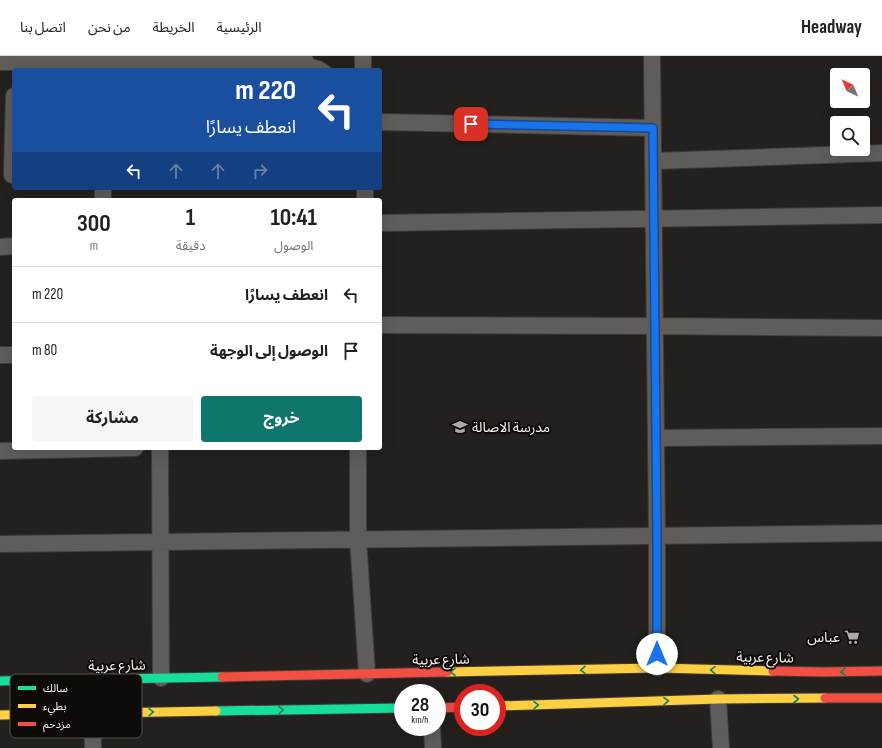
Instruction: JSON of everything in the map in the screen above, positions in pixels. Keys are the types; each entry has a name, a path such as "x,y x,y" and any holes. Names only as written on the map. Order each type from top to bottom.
{"main road":[{"name":"شارع عربية","path":"142,678 657,668 825,679 882,671"},
{"path":"825,679 828,699"},
{"name":"شارع عربية","path":"0,681 10,681"},
{"path":"506,706 718,699 882,698"},
{"path":"142,712 394,708"},
{"path":"0,715 10,715"}],"street":[{"path":"363,56 363,68"},
{"path":"652,56 657,668"},
{"path":"11,63 306,63"},
{"path":"382,122 653,128"},
{"path":"9,175 12,128"},
{"path":"654,161 882,153"},
{"path":"382,223 882,215"},
{"path":"0,247 12,246"},
{"path":"382,325 882,328"},
{"path":"0,356 12,355"},
{"path":"656,438 882,436"},
{"path":"0,451 45,450"},
{"path":"160,450 162,678"},
{"path":"358,450 358,539 367,674"},
{"path":"0,544 882,533"},
{"path":"718,699 721,748"},
{"path":"432,736 433,748"},
{"path":"93,738 93,748"}],"lane":[{"path":"306,63 318,65 323,68"}],"traffic: fast":[{"path":"142,678 222,677"},
{"path":"0,681 10,681"},
{"path":"216,711 394,708"}],"traffic: slow":[{"path":"447,672 657,668 773,671"},
{"path":"506,706 718,699 825,698"},
{"path":"142,712 216,711"},
{"path":"0,715 10,715"}],"traffic: jam":[{"path":"773,671 882,671"},
{"path":"222,677 447,672"},
{"path":"825,698 882,698"},
{"path":"446,708 454,707"}],"place":[{"name":"مدرسة الاصالة","path":"460,427"},
{"name":"عباس","path":"852,637"}],"route":[{"path":"471,124 653,128 657,654"}]}
